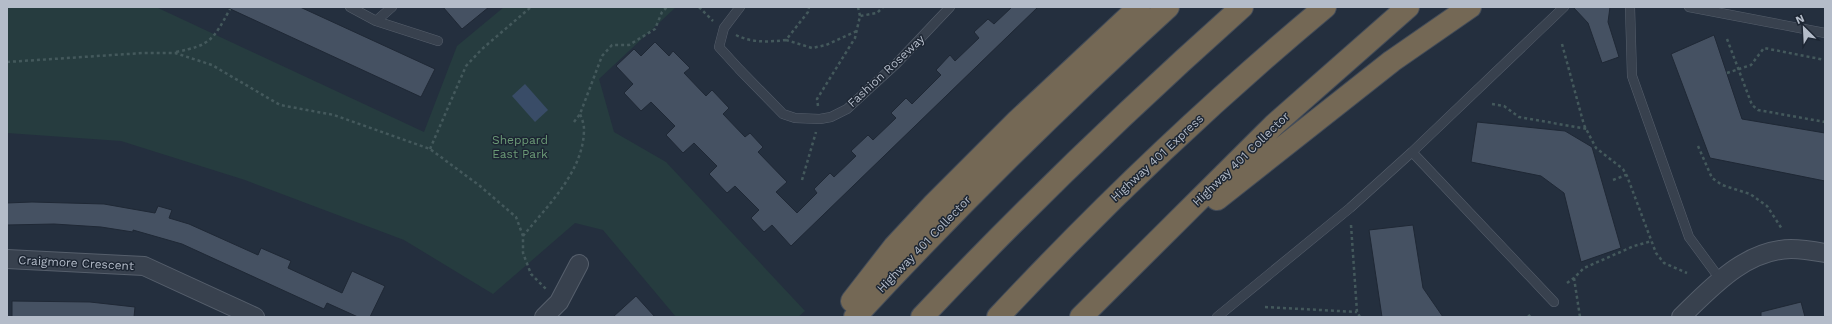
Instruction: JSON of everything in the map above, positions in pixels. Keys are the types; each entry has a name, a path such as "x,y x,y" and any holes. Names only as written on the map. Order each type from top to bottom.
{"highway":[{"path":"840,317 894,247 934,204 1017,121 1139,7"},
{"name":"Highway 401 Collector","path":"855,317 993,171 1070,96 1168,7"},
{"path":"922,317 993,243 1076,161 1242,7"},
{"name":"Highway 401 Express","path":"998,317 1063,247 1170,143 1325,7"},
{"name":"Highway 401 Collector","path":"1081,317 1274,126 1408,7"},
{"path":"1121,276 1297,134 1392,61 1470,7"}],"street":[{"path":"1681,317 1720,280 1740,265 1772,252 1791,249 1825,253"},
{"name":"Craigmore Crescent","path":"7,259 144,266 255,317"},
{"path":"544,317 559,302 579,264"}],"lane":[{"path":"350,7 376,20 438,41"},
{"path":"376,20 392,7"},
{"name":"Fashion Roseway","path":"740,7 724,28 719,47 783,114 795,118 820,119 831,117 847,109 896,64 950,7"},
{"path":"1217,317 1350,208 1412,152 1564,7"},
{"path":"1630,7 1632,76 1689,237 1720,280"},
{"path":"1689,7 1825,33"},
{"path":"1412,152 1554,302"}],"path":[{"path":"430,149 466,66 482,49 531,7"},
{"path":"574,122 580,114 602,56 612,45 629,45 654,29 662,12 667,7"},
{"path":"699,7 709,18 746,40 766,42 786,40 812,48 826,45 857,31"},
{"path":"786,40 808,12 809,7"},
{"path":"802,180 820,119 817,99 855,38 860,16 858,7"},
{"path":"860,16 877,14 883,7"},
{"path":"7,62 143,53 175,53 203,46 211,40 230,9"},
{"path":"1727,39 1752,105 1758,110 1825,122"},
{"path":"1562,44 1587,129 1596,148 1623,169 1656,253 1664,263 1687,273"},
{"path":"1727,73 1751,65 1764,48 1825,60"},
{"path":"175,53 212,65 280,105 334,115 430,149 480,186 516,217 523,236 523,253 531,274 559,302"},
{"path":"1492,104 1504,106 1519,117 1587,129"},
{"path":"523,236 572,174 581,150 585,128 580,114"},
{"path":"1698,146 1712,178 1722,184 1750,194 1767,206 1782,228"},
{"path":"1613,180 1626,175"},
{"path":"1350,208 1356,312 1360,317"},
{"path":"1567,282 1574,278 1584,268 1634,246 1652,241"},
{"path":"1574,278 1580,317"},
{"path":"1265,307 1356,312"}],"green space":[{"name":"Sheppard East Park","path":"7,7 156,7 424,132 457,46 504,7 676,7 599,79 614,132 666,162 805,311 798,317 676,317 603,230 575,223 493,294 404,240 245,180 121,141 7,133"}],"water":[{"path":"525,84 548,110 535,122 512,96"}],"building":[{"path":"226,7 300,7 435,69 421,97"},
{"path":"443,7 489,7 462,29"},
{"path":"1012,7 1038,7 791,246 772,225 764,232 751,218 759,210 735,186 727,193 709,174 717,166 694,143 683,153 666,135 675,126 651,102 641,111 624,93 633,84 616,66 634,49 641,56 655,42 669,56 673,51 690,68 684,73 706,96 712,90 729,108 723,114 745,137 750,133 763,147 758,152 787,182 776,192 797,213 817,193 814,189 830,173 834,177 856,156 851,151 868,135 873,140 896,118 891,113 906,98 912,104 941,75 936,70 950,55 955,61 979,38 974,32 988,19 994,24"},
{"path":"1573,7 1610,7 1608,22 1619,57 1602,63 1588,23"},
{"path":"1714,35 1742,119 1825,133 1825,181 1710,158 1671,54"},
{"path":"1477,122 1565,131 1592,147 1621,248 1581,262 1564,193 1541,176 1471,162"},
{"path":"32,202 104,204 155,213 158,206 172,210 169,218 189,224 258,255 261,248 291,261 288,268 342,293 352,271 385,286 370,317 358,317 327,303 324,309 182,244 133,230 133,232 101,227 54,224 7,225 7,203"},
{"path":"1413,225 1423,288 1443,317 1382,317 1369,230"},
{"path":"636,296 655,317 613,317"},
{"path":"12,301 90,302 135,307 134,317 12,317"},
{"path":"1801,302 1805,317 1761,317 1761,312"}]}
